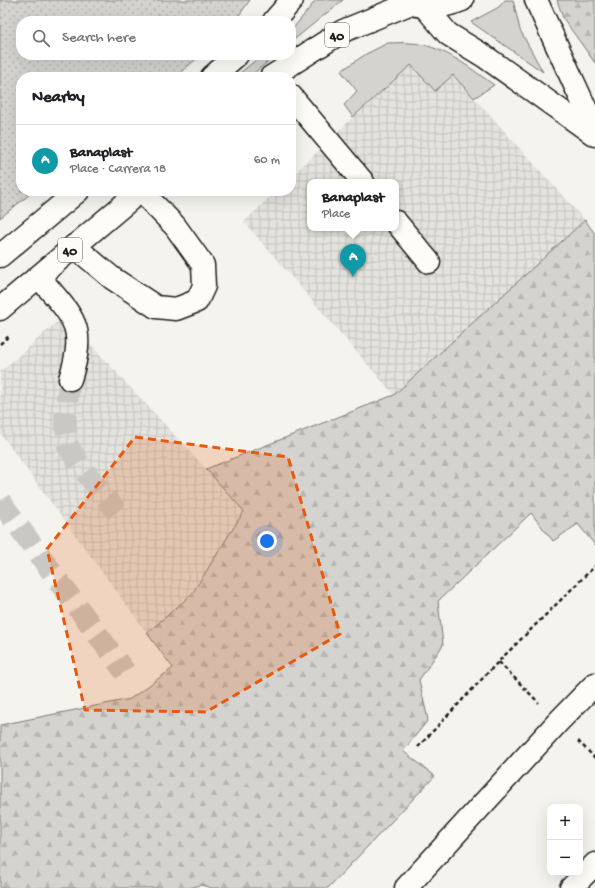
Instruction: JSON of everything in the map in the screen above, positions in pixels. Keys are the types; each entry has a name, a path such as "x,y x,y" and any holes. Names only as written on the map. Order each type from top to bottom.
{"street":[{"path":"278,16 292,0"},
{"name":"40","path":"281,72 343,31 412,3 453,4 462,0"},
{"path":"536,0 595,129"},
{"path":"412,3 448,34 484,56 595,135"},
{"path":"218,72 231,60"},
{"path":"296,102 360,179"},
{"path":"0,256 72,196"},
{"name":"40","path":"0,309 135,196"},
{"path":"74,246 112,278 156,307 176,309 197,301 204,286 203,265 175,226 146,196"},
{"path":"399,226 430,262"},
{"path":"39,277 68,311 76,327 79,344 76,361 70,379"},
{"path":"406,888 553,727 595,684"},
{"path":"571,888 595,864"}],"path":[{"path":"418,747 498,662 595,566"}],"highlighted area":[{"path":"135,437 288,457 340,634 206,712 85,710 47,549"}],"shaded area":[{"path":"412,65 453,75 585,220 394,395 244,222 271,196 296,196 296,172 353,117"},
{"path":"64,316 245,511 192,594 147,633 0,433 0,372"}],"green space":[{"path":"0,0 250,0 239,16 16,16 16,60 195,60 181,72 16,72 16,196 28,196 0,218"},
{"path":"316,0 343,0 296,38 296,25"},
{"path":"505,0 513,0 520,30 543,72 471,22 499,7"},
{"path":"557,0 595,0 595,63 563,18"},
{"path":"388,43 422,44 444,52 494,85 474,98 453,75 435,91 411,65 353,117 344,105 357,91 341,71 366,54"},
{"path":"256,60 270,60 255,72 241,72"},
{"path":"585,220 595,234 595,545 578,524 553,541 531,513 438,601 443,645 419,680 428,720 403,751 435,776 328,888 212,888 201,885 189,888 0,888 0,725 130,699 173,668 147,633 192,594 244,511 206,469 394,395"}],"tunnel":[{"path":"70,379 65,418 68,446 82,468 117,512"},
{"path":"0,501 125,672"}],"place":[{"name":"Banaplast","path":"353,277"}]}
